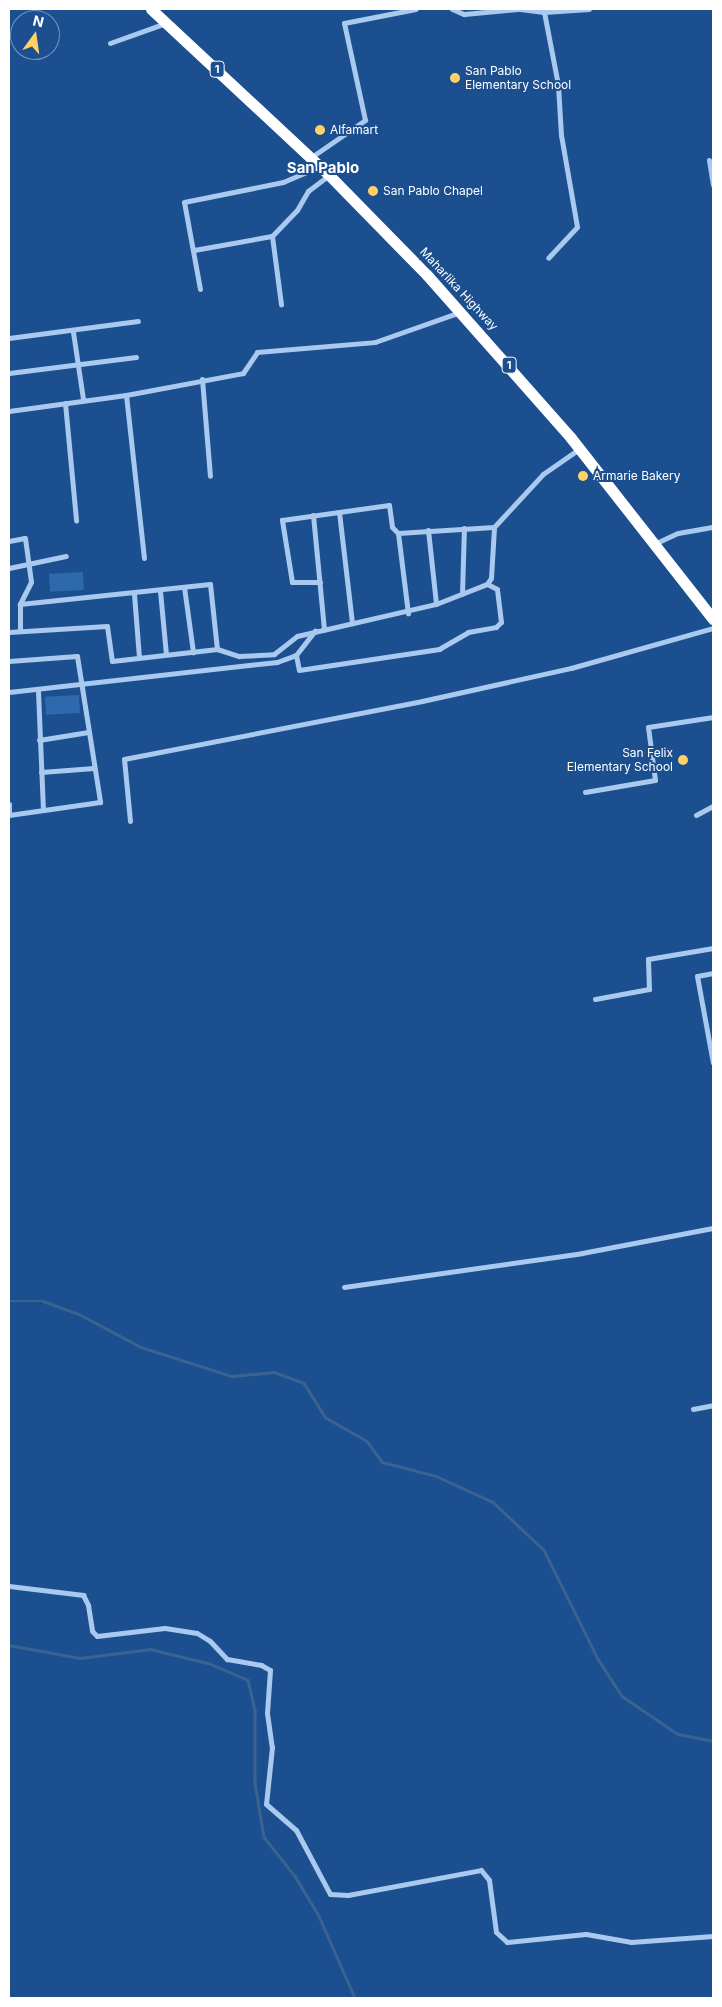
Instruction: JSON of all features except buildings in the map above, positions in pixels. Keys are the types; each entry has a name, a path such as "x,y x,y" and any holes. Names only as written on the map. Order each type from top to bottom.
{"highway":[{"name":"Maharlika Highway","path":"150,9 329,175 461,312 579,449 713,619"}],"street":[{"path":"310,158 365,120 344,23 416,9"},
{"path":"452,9 463,12 519,9 544,12 589,9"},
{"path":"544,12 558,85 561,135 577,227 548,258"},
{"path":"110,43 166,23"},
{"path":"709,160 713,185"},
{"path":"200,290 184,202 282,182 320,167"},
{"path":"194,250 272,236 297,210 308,191 329,175"},
{"path":"272,236 281,304"},
{"path":"9,411 126,395 202,379 243,373 249,368 257,352 375,342 461,312"},
{"path":"9,338 73,332 138,321"},
{"path":"73,332 83,400"},
{"path":"9,373 136,357"},
{"path":"202,379 210,476"},
{"path":"126,395 144,558"},
{"path":"65,403 76,520"},
{"path":"9,632 107,626 112,661 217,649 240,656 274,654 297,636 315,630 408,613 487,584 491,578 494,527 543,474 579,449"},
{"path":"320,582 292,582 282,520 389,505 392,527 398,532 408,613"},
{"path":"339,512 352,623"},
{"path":"313,515 324,629"},
{"path":"398,532 494,527"},
{"path":"654,544 678,533 713,527"},
{"path":"462,594 464,528"},
{"path":"428,530 436,604"},
{"path":"9,541 25,538 31,582 20,604 20,631"},
{"path":"9,568 28,562 66,556"},
{"path":"20,604 134,594 210,584 217,649"},
{"path":"296,655 299,670 439,649 468,632 496,627 501,622 497,589 487,584"},
{"path":"184,587 193,652"},
{"path":"160,591 166,654"},
{"path":"134,594 139,658"},
{"path":"130,822 124,759 422,701 562,670 713,628"},
{"path":"9,692 38,691 277,662 296,655 315,630"},
{"path":"9,661 77,656 80,686 100,802 43,808 9,815 9,804"},
{"path":"38,691 43,808"},
{"path":"585,792 655,780 648,726 713,718"},
{"path":"39,740 88,732"},
{"path":"41,772 94,768"},
{"path":"696,815 713,806"},
{"path":"596,999 649,989 648,959 713,948"},
{"path":"713,973 697,976 713,1063"},
{"path":"344,1287 582,1253 713,1228"},
{"path":"693,1409 713,1404"},
{"path":"9,1586 83,1594 88,1605 92,1631 97,1636 164,1628 196,1633 210,1641 227,1659 261,1664 270,1670 267,1714 272,1747 266,1804 296,1830 330,1894 348,1895 481,1870 489,1880 496,1932 507,1942 586,1934 631,1942 713,1936"}],"shaded area":[{"path":"83,572 84,590 50,592 49,574"},
{"path":"79,695 80,713 46,715 45,697"}],"waterway":[{"path":"9,1301 43,1301 79,1314 141,1347 232,1376 274,1372 304,1383 325,1417 367,1441 382,1462 436,1476 493,1502 544,1550 598,1659 622,1696 678,1734 713,1741"},
{"path":"9,1645 80,1658 150,1649 208,1663 248,1680 255,1711 255,1783 264,1837 295,1876 319,1916 355,1998"}],"place":[{"name":"San Pablo Elementary School","path":"455,78"},
{"name":"Alfamart","path":"320,130"},
{"name":"San Pablo Chapel","path":"373,191"},
{"name":"Armarie Bakery","path":"583,476"},
{"name":"San Felix Elementary School","path":"683,760"}],"district":[{"name":"San Pablo","path":"323,168"}]}
